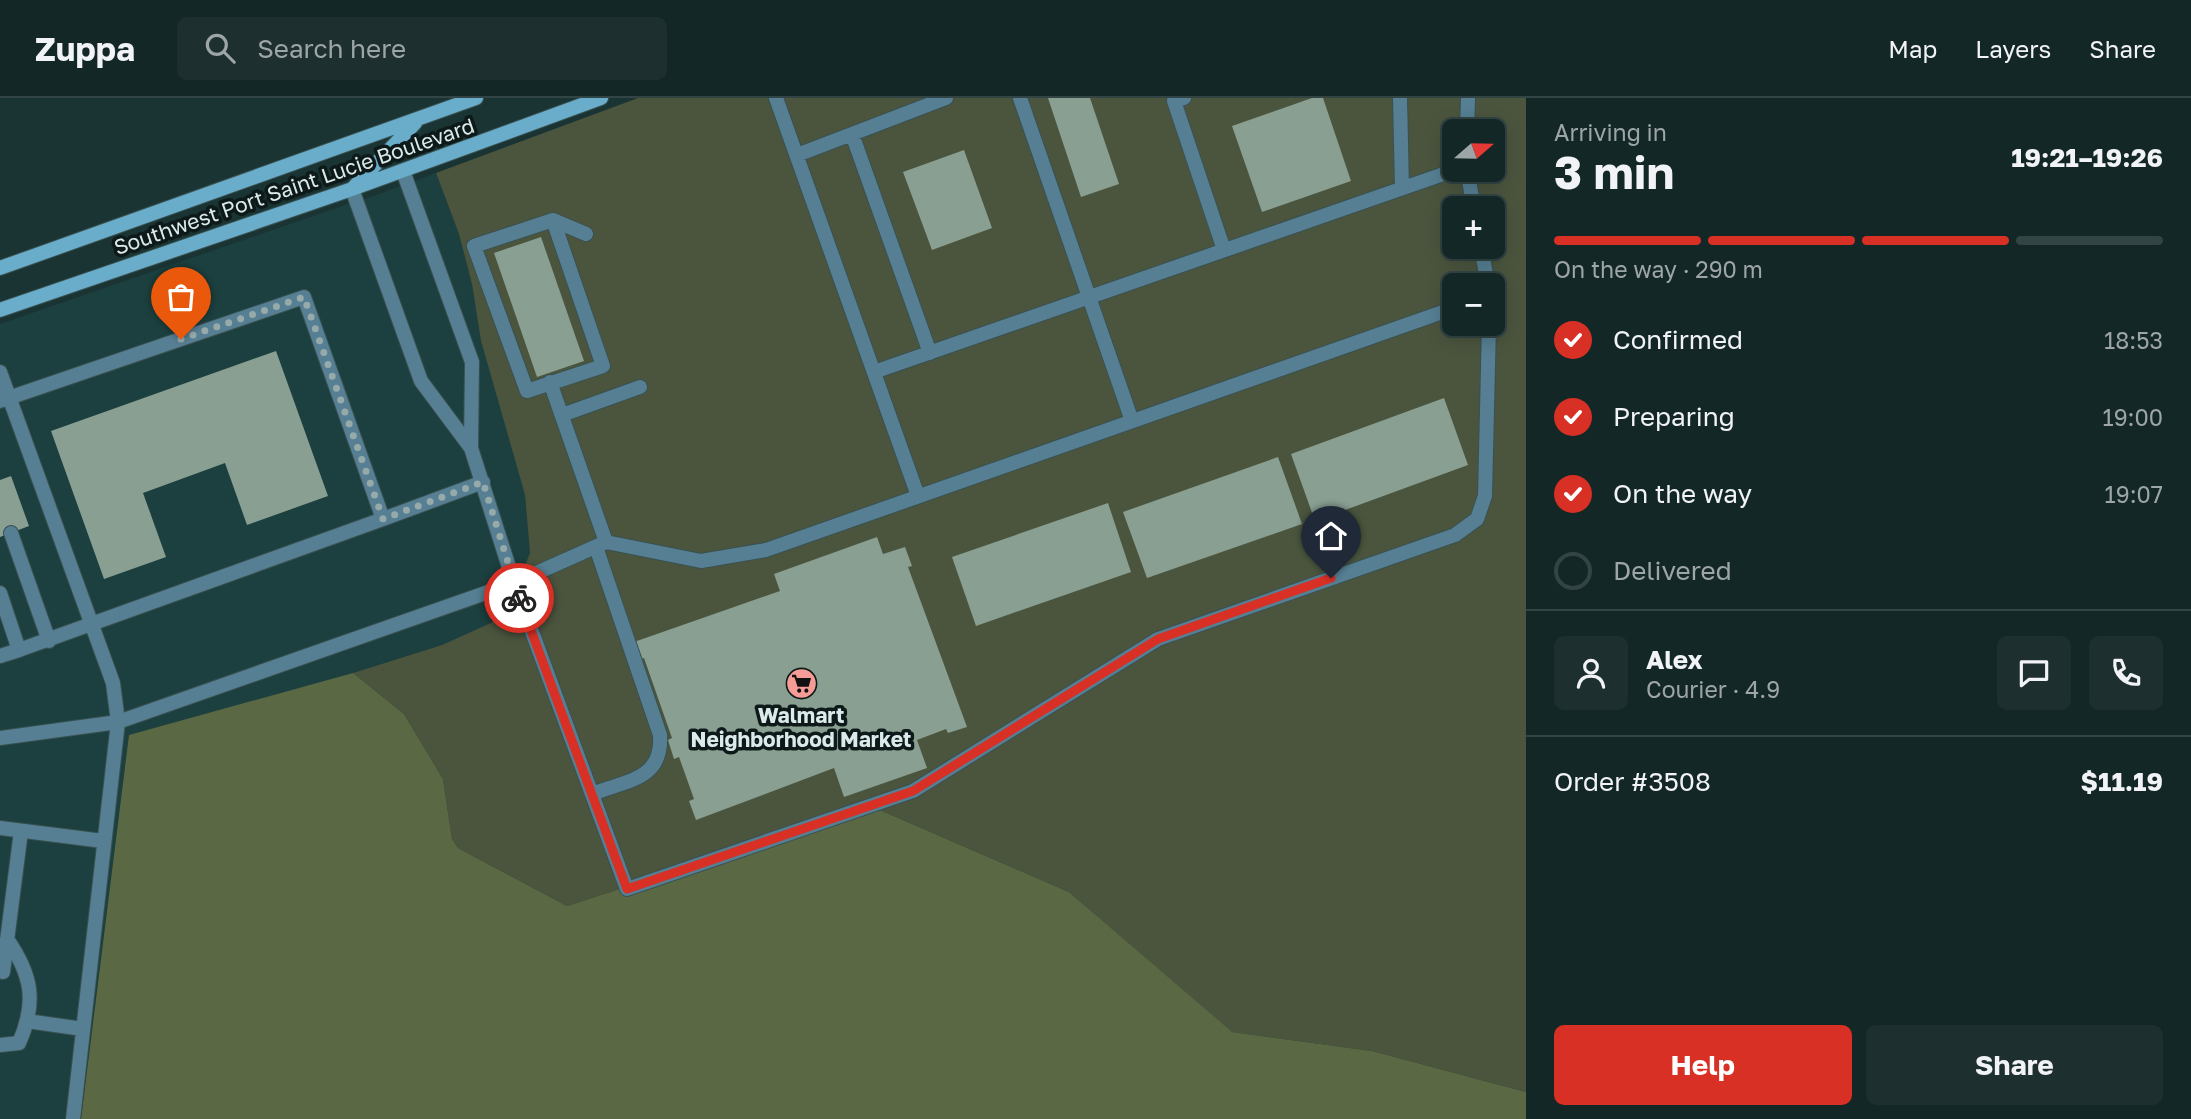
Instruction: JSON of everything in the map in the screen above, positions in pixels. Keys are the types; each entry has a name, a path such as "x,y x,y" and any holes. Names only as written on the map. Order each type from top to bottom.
{"main road":[{"name":"Southwest Port Saint Lucie Boulevard","path":"0,268 477,98"},
{"name":"Southwest Port Saint Lucie Boulevard","path":"0,310 352,189 601,98"},
{"path":"352,189 418,119"}],"lane":[{"path":"776,98 918,496"},
{"path":"797,155 946,98"},
{"path":"1020,98 1132,421"},
{"path":"1184,98 1174,102 1224,250"},
{"path":"1400,98 1402,188"},
{"path":"1467,119 1468,98"},
{"path":"852,134 930,353"},
{"path":"403,171 472,362 471,448"},
{"path":"874,372 1442,174"},
{"path":"352,189 421,381 471,448 513,583 627,889 913,791 1158,639 1455,535 1477,519 1485,496 1489,336"},
{"path":"553,220 603,366 527,391 474,246 553,220 586,234"},
{"path":"5,400 304,297 383,519"},
{"path":"0,738 118,722 513,583 601,545 701,561 766,550 1442,312"},
{"path":"0,372 5,400 113,683 118,722 73,1119"},
{"path":"550,382 660,734 662,752 657,765 646,773 592,794"},
{"path":"562,415 640,387"},
{"path":"0,656 483,482"},
{"path":"11,533 50,640"},
{"path":"0,593 19,650"},
{"path":"0,828 103,841"},
{"path":"3,972 7,939 5,918 21,831"},
{"path":"0,1045 19,1043 27,1021 30,981 23,962 7,939"},
{"path":"27,1021 83,1029"}],"shaded area":[{"path":"638,98 1526,98 1526,1092 1372,1051 1231,1032 1069,892 873,807 567,906 458,848 452,839 443,779 404,714 353,673 442,645 504,617 530,553 525,495 481,341 472,284 459,234 436,173"},
{"path":"436,173 459,234 472,284 481,341 525,495 530,553 504,617 442,645 305,688 129,735 81,1119 0,1119 0,324 348,204 353,208 360,201"}],"green space":[{"path":"353,673 404,714 443,779 452,839 458,848 567,906 873,807 1069,892 1232,1032 1372,1051 1526,1092 1526,1119 81,1119 129,735"}],"building":[{"path":"1048,98 1090,98 1119,184 1081,197"},
{"path":"1312,98 1323,98 1351,181 1262,212 1232,126"},
{"path":"964,150 992,228 932,250 903,172"},
{"path":"541,237 584,361 537,377 494,253"},
{"path":"276,351 328,496 247,525 225,463 143,493 166,557 104,579 51,431"},
{"path":"1444,398 1468,465 1315,521 1291,454"},
{"path":"1278,457 1302,524 1147,578 1123,512"},
{"path":"11,476 29,526 0,537 0,480"},
{"path":"1108,503 1131,572 976,626 952,557"},
{"name":"Walmart Neighborhood Market","path":"877,537 883,554 905,547 912,566 908,567 967,727 948,733 946,729 917,740 927,768 844,797 834,768 696,820 689,801 694,799 679,757 674,759 668,740 672,738 644,658 640,659 634,642 780,591 774,574"}],"way so far":[{"path":"181,339 304,297 383,519 483,482 519,598"}],"place":[{"name":"Walmart Neighborhood Market","path":"801,683"}],"route":[{"path":"519,598 627,889 913,791 1158,639 1331,578"}]}
